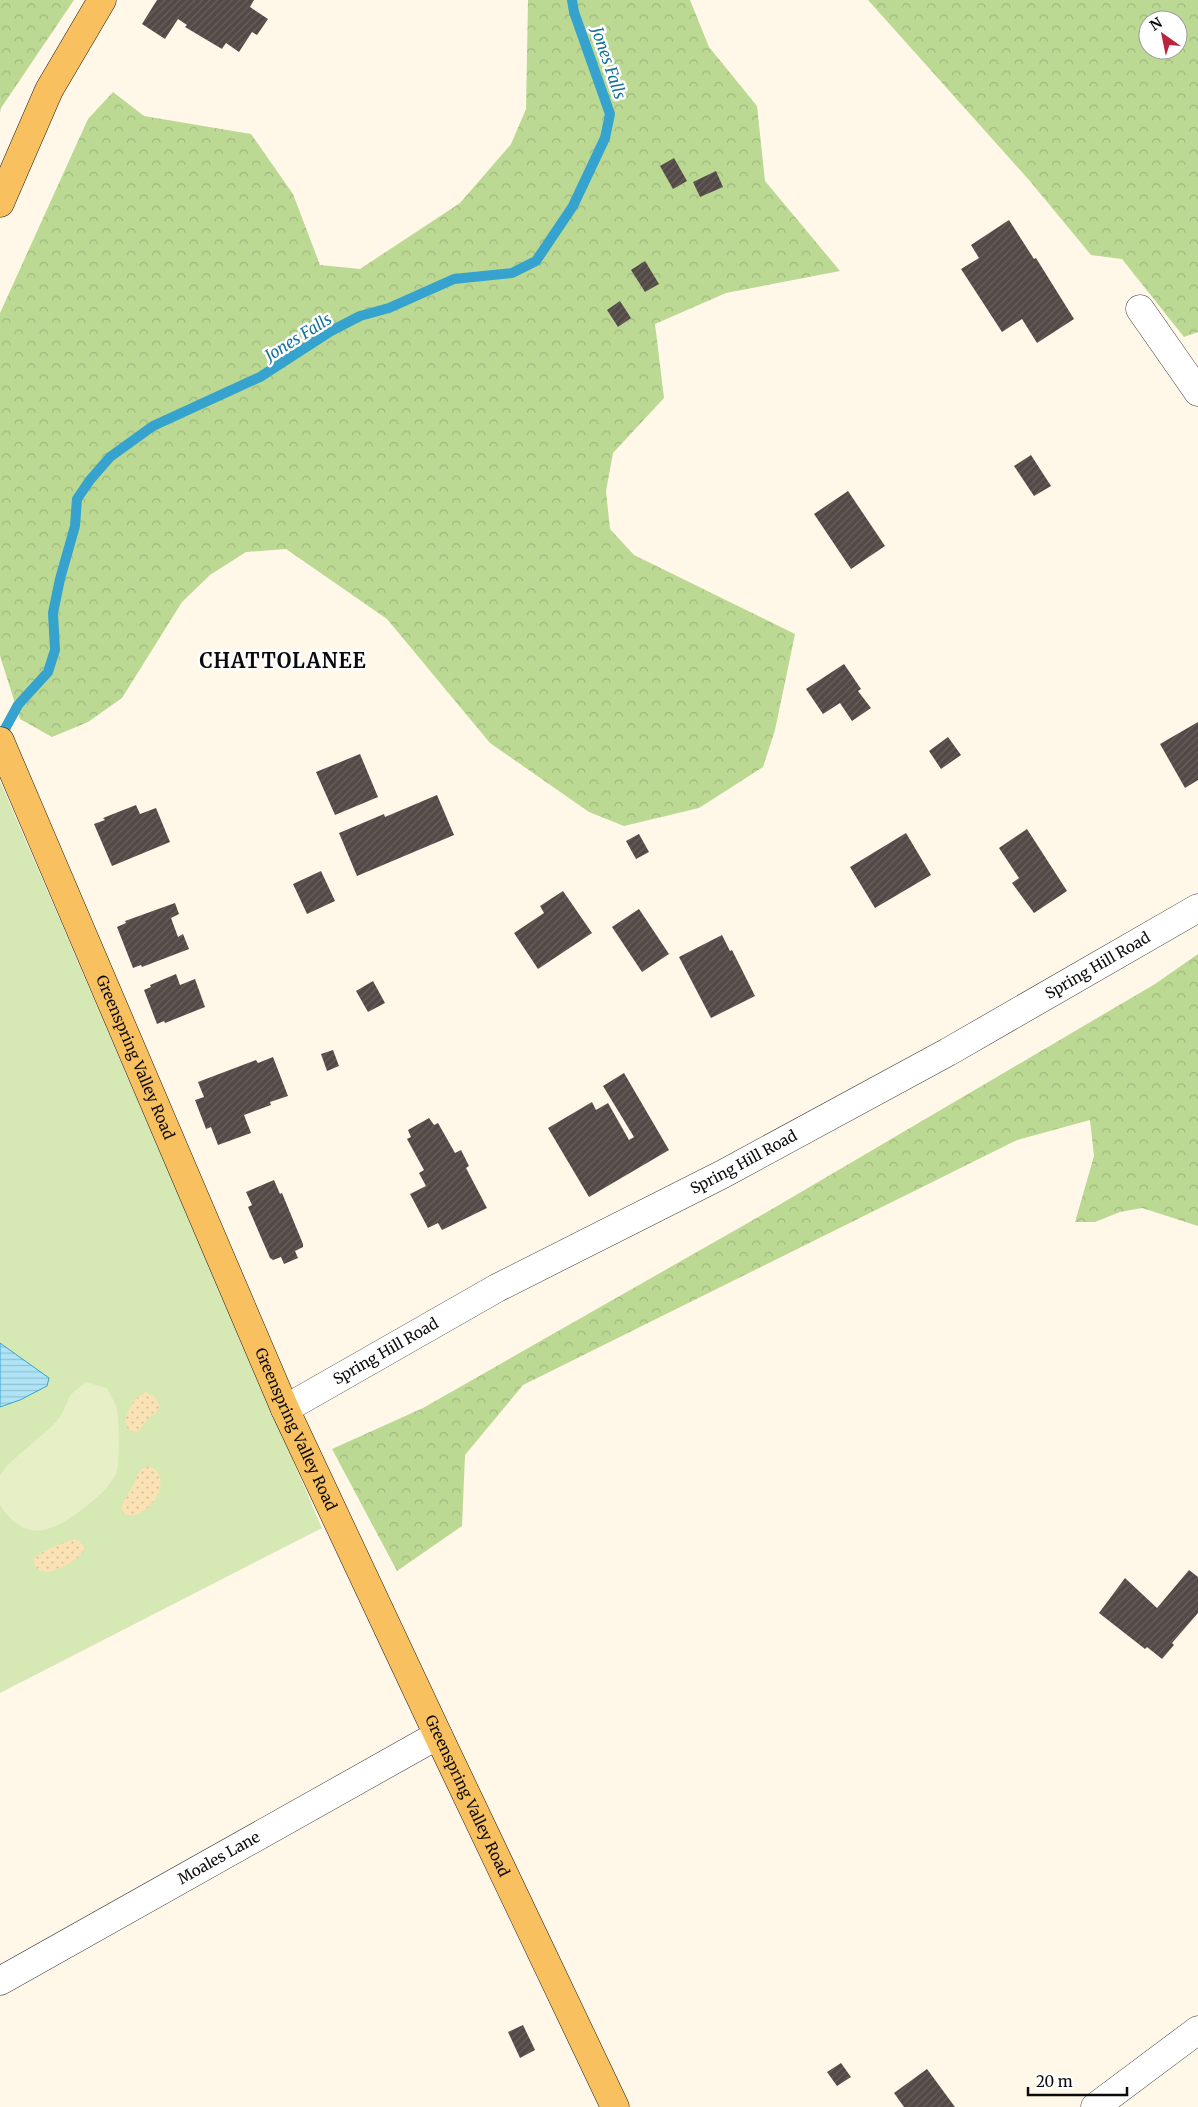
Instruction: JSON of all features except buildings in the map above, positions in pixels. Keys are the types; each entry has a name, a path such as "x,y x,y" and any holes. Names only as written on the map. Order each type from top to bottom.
{"main road":[{"path":"0,203 49,90 102,0"},
{"name":"Greenspring Valley Road","path":"0,741 285,1409 615,2107"}],"street":[{"path":"1140,309 1198,392"},
{"name":"Spring Hill Road","path":"285,1409 497,1288 723,1174 948,1052 1198,908"},
{"name":"Moales Lane","path":"0,1981 438,1735"},
{"path":"1095,2107 1198,2030"}],"green space":[{"path":"0,0 74,0 1,108 0,113"},
{"path":"528,0 690,0 709,47 757,106 765,181 840,271 726,293 655,324 664,398 613,453 606,491 610,529 634,555 795,634 775,730 763,767 699,808 624,826 589,812 490,743 387,619 286,549 246,552 210,575 182,602 122,698 88,722 52,737 20,719 0,656 0,313 88,119 113,92 144,116 251,134 293,194 320,265 360,269 460,203 511,144 526,109"},
{"path":"868,0 1198,0 1198,332 1184,337 1122,259 1091,255 1029,180"},
{"path":"0,781 322,1528 0,1693"},
{"path":"1198,954 1198,1226 1142,1208 1120,1212 1095,1222 1075,1222 1094,1156 1090,1120 1017,1140 523,1385 465,1455 462,1526 397,1571 332,1449 423,1408 767,1212 1155,984"},
{"path":"86,1382 107,1388 117,1409 119,1458 115,1476 94,1500 61,1523 51,1528 40,1530 30,1530 20,1526 10,1518 0,1505 0,1475 7,1465 51,1427 60,1417 71,1394"}],"sand":[{"path":"146,1392 155,1397 160,1407 135,1433 127,1428 128,1412 137,1397"},
{"path":"147,1466 155,1470 160,1476 158,1492 154,1500 141,1513 127,1515 123,1513 122,1509 125,1500 139,1472"},
{"path":"75,1539 83,1544 84,1549 76,1559 47,1572 43,1572 36,1567 33,1561 39,1554"}],"water":[{"path":"0,1343 49,1378 47,1386 20,1400 0,1407"}],"waterway":[{"name":"Jones Falls","path":"0,738 18,705 48,672 55,650 53,613 60,579 75,526 77,499 90,480 110,457 153,426 260,377 331,331 360,316 389,308 454,279 512,273 536,261 573,206 605,138 610,114 574,12 572,0"}],"district":[{"name":"CHATTOLANEE","path":"283,661"}]}
